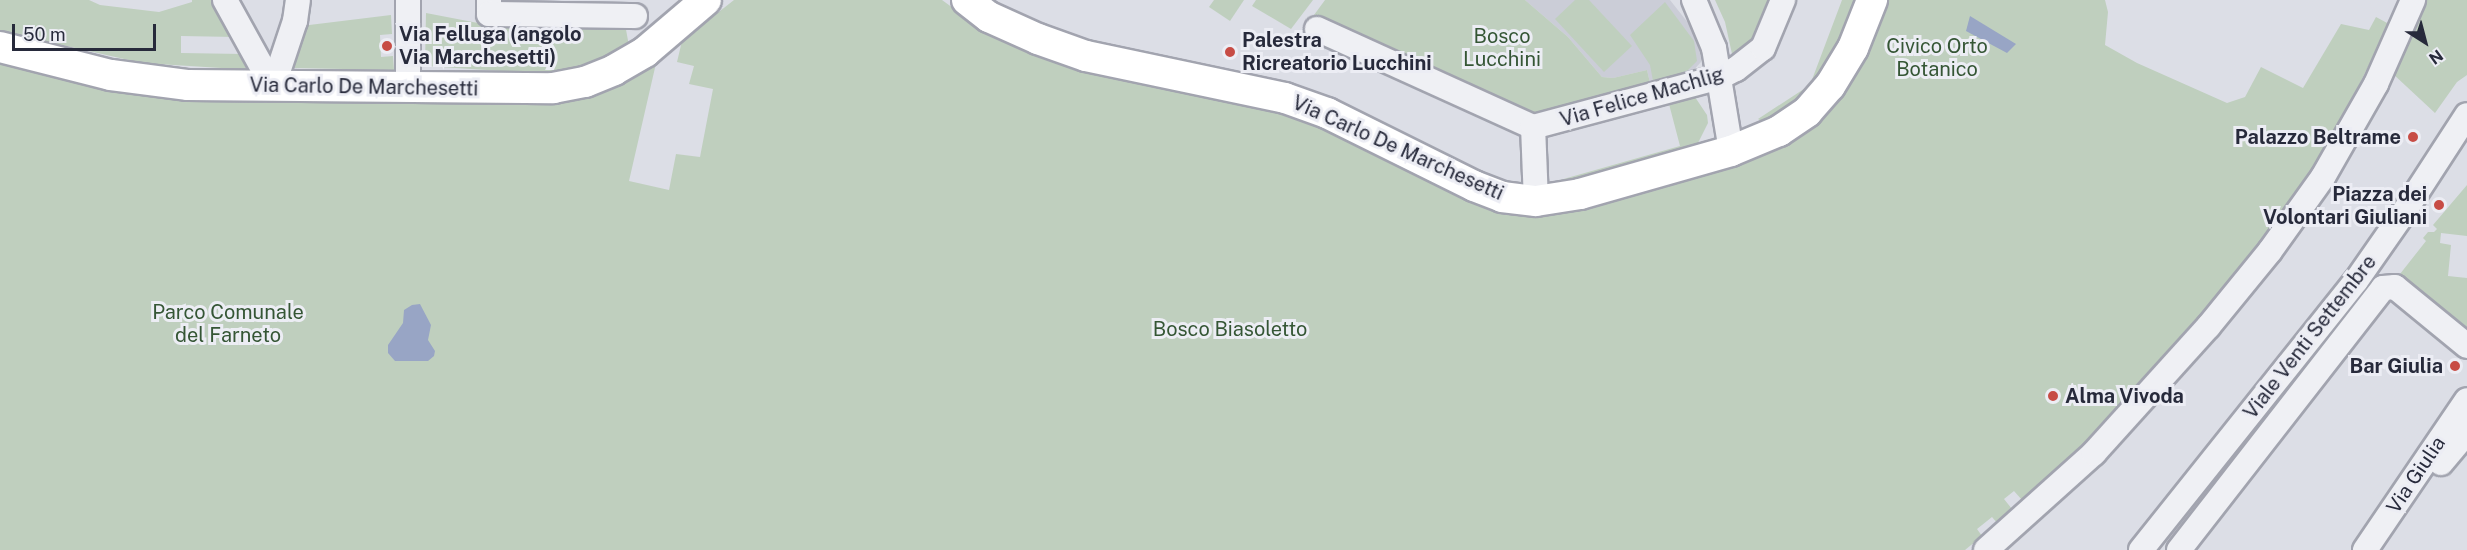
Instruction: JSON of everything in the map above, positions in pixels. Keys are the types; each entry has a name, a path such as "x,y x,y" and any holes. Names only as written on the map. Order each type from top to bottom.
{"main road":[{"name":"Via Carlo De Marchesetti","path":"0,47 139,80 188,85 553,88 585,82 614,70 645,52 706,0"},
{"name":"Via Carlo De Marchesetti","path":"968,0 989,17 1086,56 1285,98 1327,113 1473,186 1502,197 1536,201 1580,194 1731,151 1779,131 1807,112 1830,87 1853,48 1872,0"}],"street":[{"path":"225,0 273,87"},
{"path":"273,87 295,21 298,0"},
{"path":"408,0 408,88"},
{"path":"1694,0 1706,26 1720,77 1731,151"},
{"name":"Via Felice Machlig","path":"1317,29 1533,127 1720,77 1751,59 1763,48 1784,0"},
{"path":"1986,550 2094,453 2208,327 2270,251 2329,167 2376,84 2413,0"},
{"path":"489,7 635,8 645,52"},
{"name":"Viale Venti Settembre","path":"2140,550 2356,281 2467,115"},
{"name":"Via Felice Machlig","path":"1533,127 1536,201"},
{"name":"Viale Venti Settembre","path":"2180,550 2380,292 2389,286 2395,287 2467,346"},
{"name":"Via Giulia","path":"2366,550 2467,400"},
{"name":"Via Giulia","path":"2366,550 2467,432"}],"shaded area":[{"path":"1525,0 1670,0 1696,33 1701,50 1701,62 1690,74 1651,87 1647,70 1613,78 1602,77 1568,37"}],"green space":[{"path":"0,0 89,0 100,5 159,12 192,2 192,0 213,0 236,37 181,36 181,53 243,54 253,70 142,63 0,31"},
{"path":"734,0 942,0 986,32 1067,64 1142,85 1239,99 1283,111 1497,208 1739,162 1865,52 1887,0 2105,0 2108,12 2105,45 2137,63 2227,103 2245,97 2261,67 2303,88 2341,24 2369,30 2376,17 2389,24 2311,183 2180,343 2073,456 2022,500 2014,491 2004,499 2012,509 1998,524 1992,517 1977,529 1982,536 1965,550 0,550 0,61 193,95 375,102 511,101 657,59 629,181 669,190 676,154 700,157 713,89 689,84 694,66 677,62 682,41"},
{"path":"1214,0 1244,0 1230,21 1209,7"},
{"path":"1256,0 1313,0 1291,29 1252,6"},
{"name":"Bosco Lucchini","path":"1325,0 1525,0 1568,37 1602,77 1613,78 1647,70 1651,87 1531,116 1314,15"},
{"path":"1575,0 1589,0 1632,46 1604,72 1555,19"},
{"path":"1715,0 1775,0 1761,39 1734,63 1725,22"},
{"path":"1842,0 1858,0 1843,39 1813,90 1765,123 1758,119 1810,85"},
{"path":"2421,0 2467,0 2467,75 2457,82 2435,113 2392,73"},
{"path":"1665,2 1694,41 1697,61 1688,70 1675,76 1653,81 1650,65 1630,35"},
{"path":"426,13 478,23 625,24 629,46 586,67 547,74 425,66"},
{"path":"391,15 392,34 380,35 381,57 393,56 394,70 294,68 301,26"},
{"path":"1695,97 1707,115 1708,123 1698,143 1687,153 1555,188 1553,182 1680,146 1669,104"},
{"path":"2467,185 2467,236 2441,233 2440,243 2451,245 2448,276 2467,278 2467,327 2400,274 2426,241 2423,238 2428,232 2434,232 2437,229 2433,225"}],"water":[{"path":"1970,16 2016,44 2007,53 1966,31"},
{"path":"420,304 431,325 428,340 435,351 434,356 428,361 395,361 388,353 388,345 403,323 404,310 412,305"}],"place":[{"name":"Via Felluga (angolo Via Marchesetti)","path":"387,46"},
{"name":"Palestra Ricreatorio Lucchini","path":"1230,52"},
{"name":"Palazzo Beltrame","path":"2413,137"},
{"name":"Piazza dei Volontari Giuliani","path":"2439,205"},
{"name":"Bar Giulia","path":"2455,366"},
{"name":"Alma Vivoda","path":"2053,396"}],"park label":[{"name":"Civico Orto Botanico","path":"1937,58"},
{"name":"Parco Comunale del Farneto","path":"228,324"},
{"name":"Bosco Biasoletto","path":"1230,329"}]}
